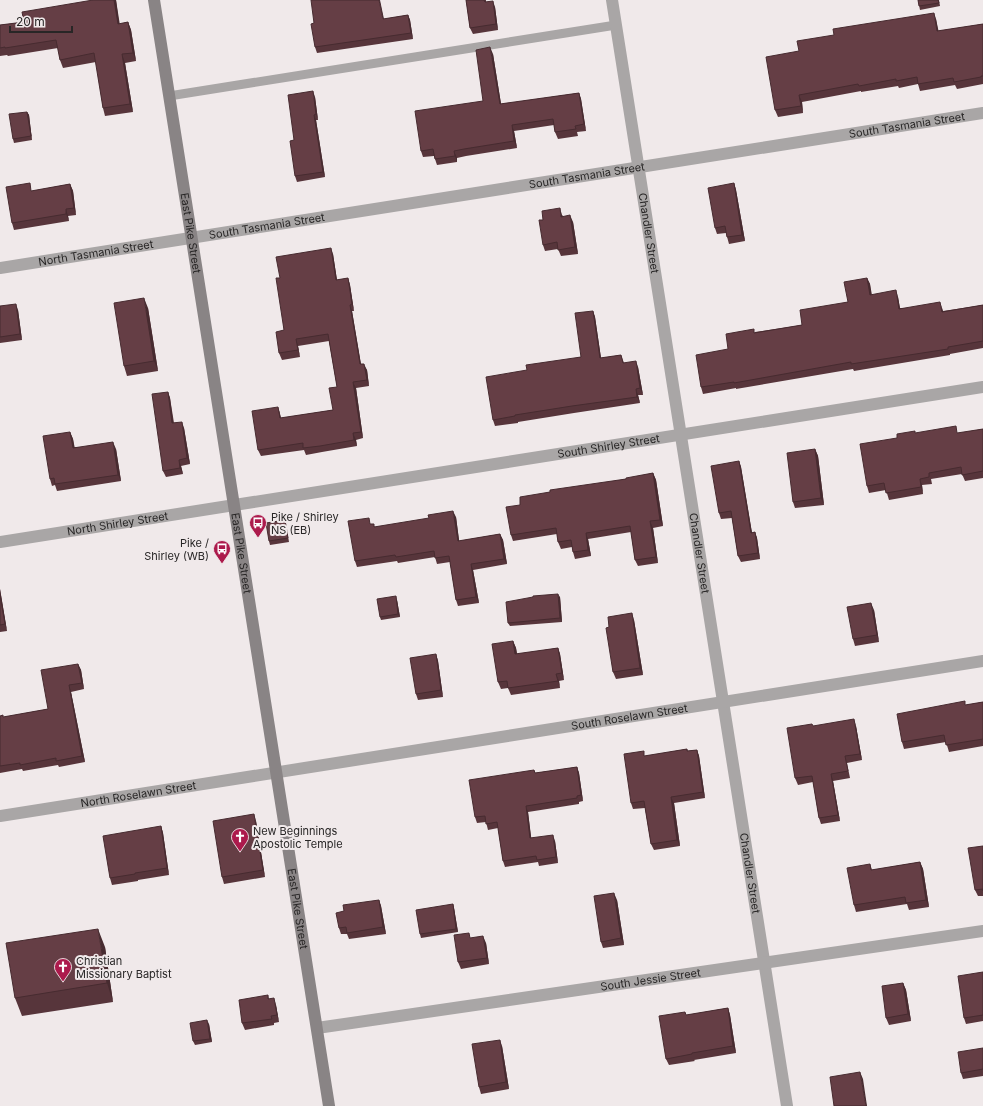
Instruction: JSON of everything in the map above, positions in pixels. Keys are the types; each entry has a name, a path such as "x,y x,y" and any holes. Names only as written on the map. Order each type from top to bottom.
{"street":[{"name":"East Pike Street","path":"154,0 329,1106"},
{"name":"Chandler Street","path":"612,0 787,1106"},
{"name":"South Tasmania Street","path":"192,238 983,114"},
{"name":"North Tasmania Street","path":"0,268 192,238"},
{"name":"South Shirley Street","path":"234,505 983,387"},
{"name":"North Shirley Street","path":"0,542 234,505"},
{"name":"South Roselawn Street","path":"276,772 983,661"},
{"name":"North Roselawn Street","path":"0,816 276,772"},
{"name":"South Jessie Street","path":"317,1028 983,931"}],"lane":[{"path":"169,96 616,25"}],"building":[{"path":"93,0 114,0 118,24 128,22 133,53 122,54 130,104 103,108 94,53 60,60 56,40 0,48 0,25 24,22 22,12"},
{"path":"311,0 379,0 383,19 408,15 411,33 315,47 311,24 314,23"},
{"path":"466,0 484,0 485,2 493,1 496,24 470,28"},
{"path":"918,0 938,0 939,3 919,6"},
{"path":"934,13 937,31 983,24 983,76 954,82 953,78 918,84 917,77 896,81 896,79 859,86 858,84 799,95 801,106 775,110 766,57 799,51 797,41 834,35 833,29"},
{"path":"490,47 500,104 579,93 584,124 575,126 576,129 555,132 553,119 512,125 514,141 454,151 455,156 435,159 433,149 421,151 415,111 483,101 476,50"},
{"path":"313,91 316,114 314,115 323,172 295,176 290,141 294,140 288,95"},
{"path":"27,112 31,136 13,139 9,114"},
{"path":"30,183 31,191 70,184 74,208 66,209 66,214 12,223 6,187"},
{"path":"734,183 742,235 727,237 725,226 715,228 708,188"},
{"path":"560,208 561,217 570,215 575,247 558,250 557,242 543,245 539,220 543,220 542,211"},
{"path":"331,248 336,280 348,278 352,304 350,305 360,364 364,364 367,380 353,382 361,432 353,433 354,440 320,446 303,448 303,443 258,450 252,411 278,407 280,418 333,410 329,388 337,387 328,334 296,339 298,350 279,353 276,332 284,330 276,278 280,278 276,257"},
{"path":"867,278 870,295 896,290 899,309 940,302 942,312 983,305 983,341 948,347 948,349 851,364 851,362 734,383 701,387 696,355 728,349 726,334 754,329 754,333 802,325 800,310 848,302 844,282"},
{"path":"144,298 154,361 124,366 114,303"},
{"path":"16,304 20,334 0,337 0,306"},
{"path":"593,311 600,358 621,355 623,363 636,361 640,388 636,389 637,397 515,415 493,420 486,377 527,370 526,365 581,357 575,313"},
{"path":"168,392 172,423 182,422 187,458 179,460 180,468 163,471 152,394"},
{"path":"956,426 957,433 983,429 983,471 962,475 961,467 929,473 929,477 920,479 921,487 886,493 884,483 867,486 860,444 897,438 897,434 915,431 915,433"},
{"path":"70,432 73,448 113,442 118,475 55,484 54,478 50,479 43,436"},
{"path":"815,449 821,498 793,502 787,453"},
{"path":"739,461 751,533 755,532 758,553 738,556 731,511 719,513 711,466"},
{"path":"653,473 660,520 650,521 656,557 635,560 630,526 586,533 588,550 573,552 571,540 558,542 556,528 511,535 506,507 520,505 520,497 550,492 550,490 626,479"},
{"path":"453,511 458,541 500,534 504,559 471,564 476,597 456,600 449,556 435,558 434,551 355,561 348,521 369,518 370,524 374,524 374,527 429,518 428,515"},
{"path":"285,520 288,538 269,541 266,523"},
{"path":"558,594 560,618 508,623 506,602 533,596"},
{"path":"0,595 5,624 0,625"},
{"path":"396,596 398,614 380,617 377,599"},
{"path":"871,603 877,635 853,639 847,607"},
{"path":"632,613 640,668 613,672 606,628 609,627 608,617"},
{"path":"513,641 515,654 558,648 562,673 556,674 558,681 508,688 507,681 498,682 492,644"},
{"path":"436,654 441,690 416,694 410,658"},
{"path":"78,664 82,683 69,685 82,756 56,761 56,758 20,765 20,763 0,766 0,716 3,715 3,717 48,709 41,670"},
{"path":"965,701 965,705 983,702 983,739 946,745 944,735 902,742 897,714"},
{"path":"854,719 860,754 845,756 848,771 831,774 838,815 819,818 812,776 795,778 787,728 812,724 813,726"},
{"path":"687,749 687,751 697,750 703,792 671,797 677,840 651,844 644,801 631,803 624,754 644,751 644,756"},
{"path":"577,767 581,795 577,796 577,798 526,806 530,838 553,835 556,857 537,860 536,856 503,861 497,822 486,824 485,816 475,817 469,780 534,770 535,773"},
{"name":"New Beginnings Apostolic Temple","path":"254,814 263,870 222,877 213,821"},
{"path":"161,826 167,868 110,878 103,836"},
{"path":"983,846 983,889 975,890 968,848"},
{"path":"920,862 926,900 906,903 905,897 854,905 847,868 870,864 871,870"},
{"path":"614,893 621,938 601,942 594,896"},
{"path":"379,900 383,927 347,933 346,927 339,928 336,913 344,911 343,905"},
{"path":"453,904 456,929 420,934 416,910"},
{"name":"Christian Missionary Baptist","path":"98,929 107,983 15,998 6,943"},
{"path":"469,933 470,938 483,936 487,958 458,962 454,935"},
{"path":"983,972 983,1015 964,1018 958,976"},
{"path":"903,983 908,1014 886,1018 882,986"},
{"path":"268,995 268,999 274,998 277,1015 271,1016 272,1019 242,1023 239,1000"},
{"path":"728,1008 733,1046 666,1059 659,1016 685,1012 686,1015"},
{"path":"207,1020 210,1039 193,1041 190,1023"},
{"path":"500,1040 506,1082 479,1087 472,1044"},
{"path":"983,1048 983,1069 961,1073 958,1052"},
{"path":"860,1072 866,1106 834,1106 830,1077"}],"place":[{"name":"Pike / Shirley NS (EB)","path":"258,538"},
{"name":"Pike / Shirley (WB)","path":"222,564"},
{"name":"New Beginnings Apostolic Temple","path":"240,852"},
{"name":"Christian Missionary Baptist","path":"63,982"}]}
